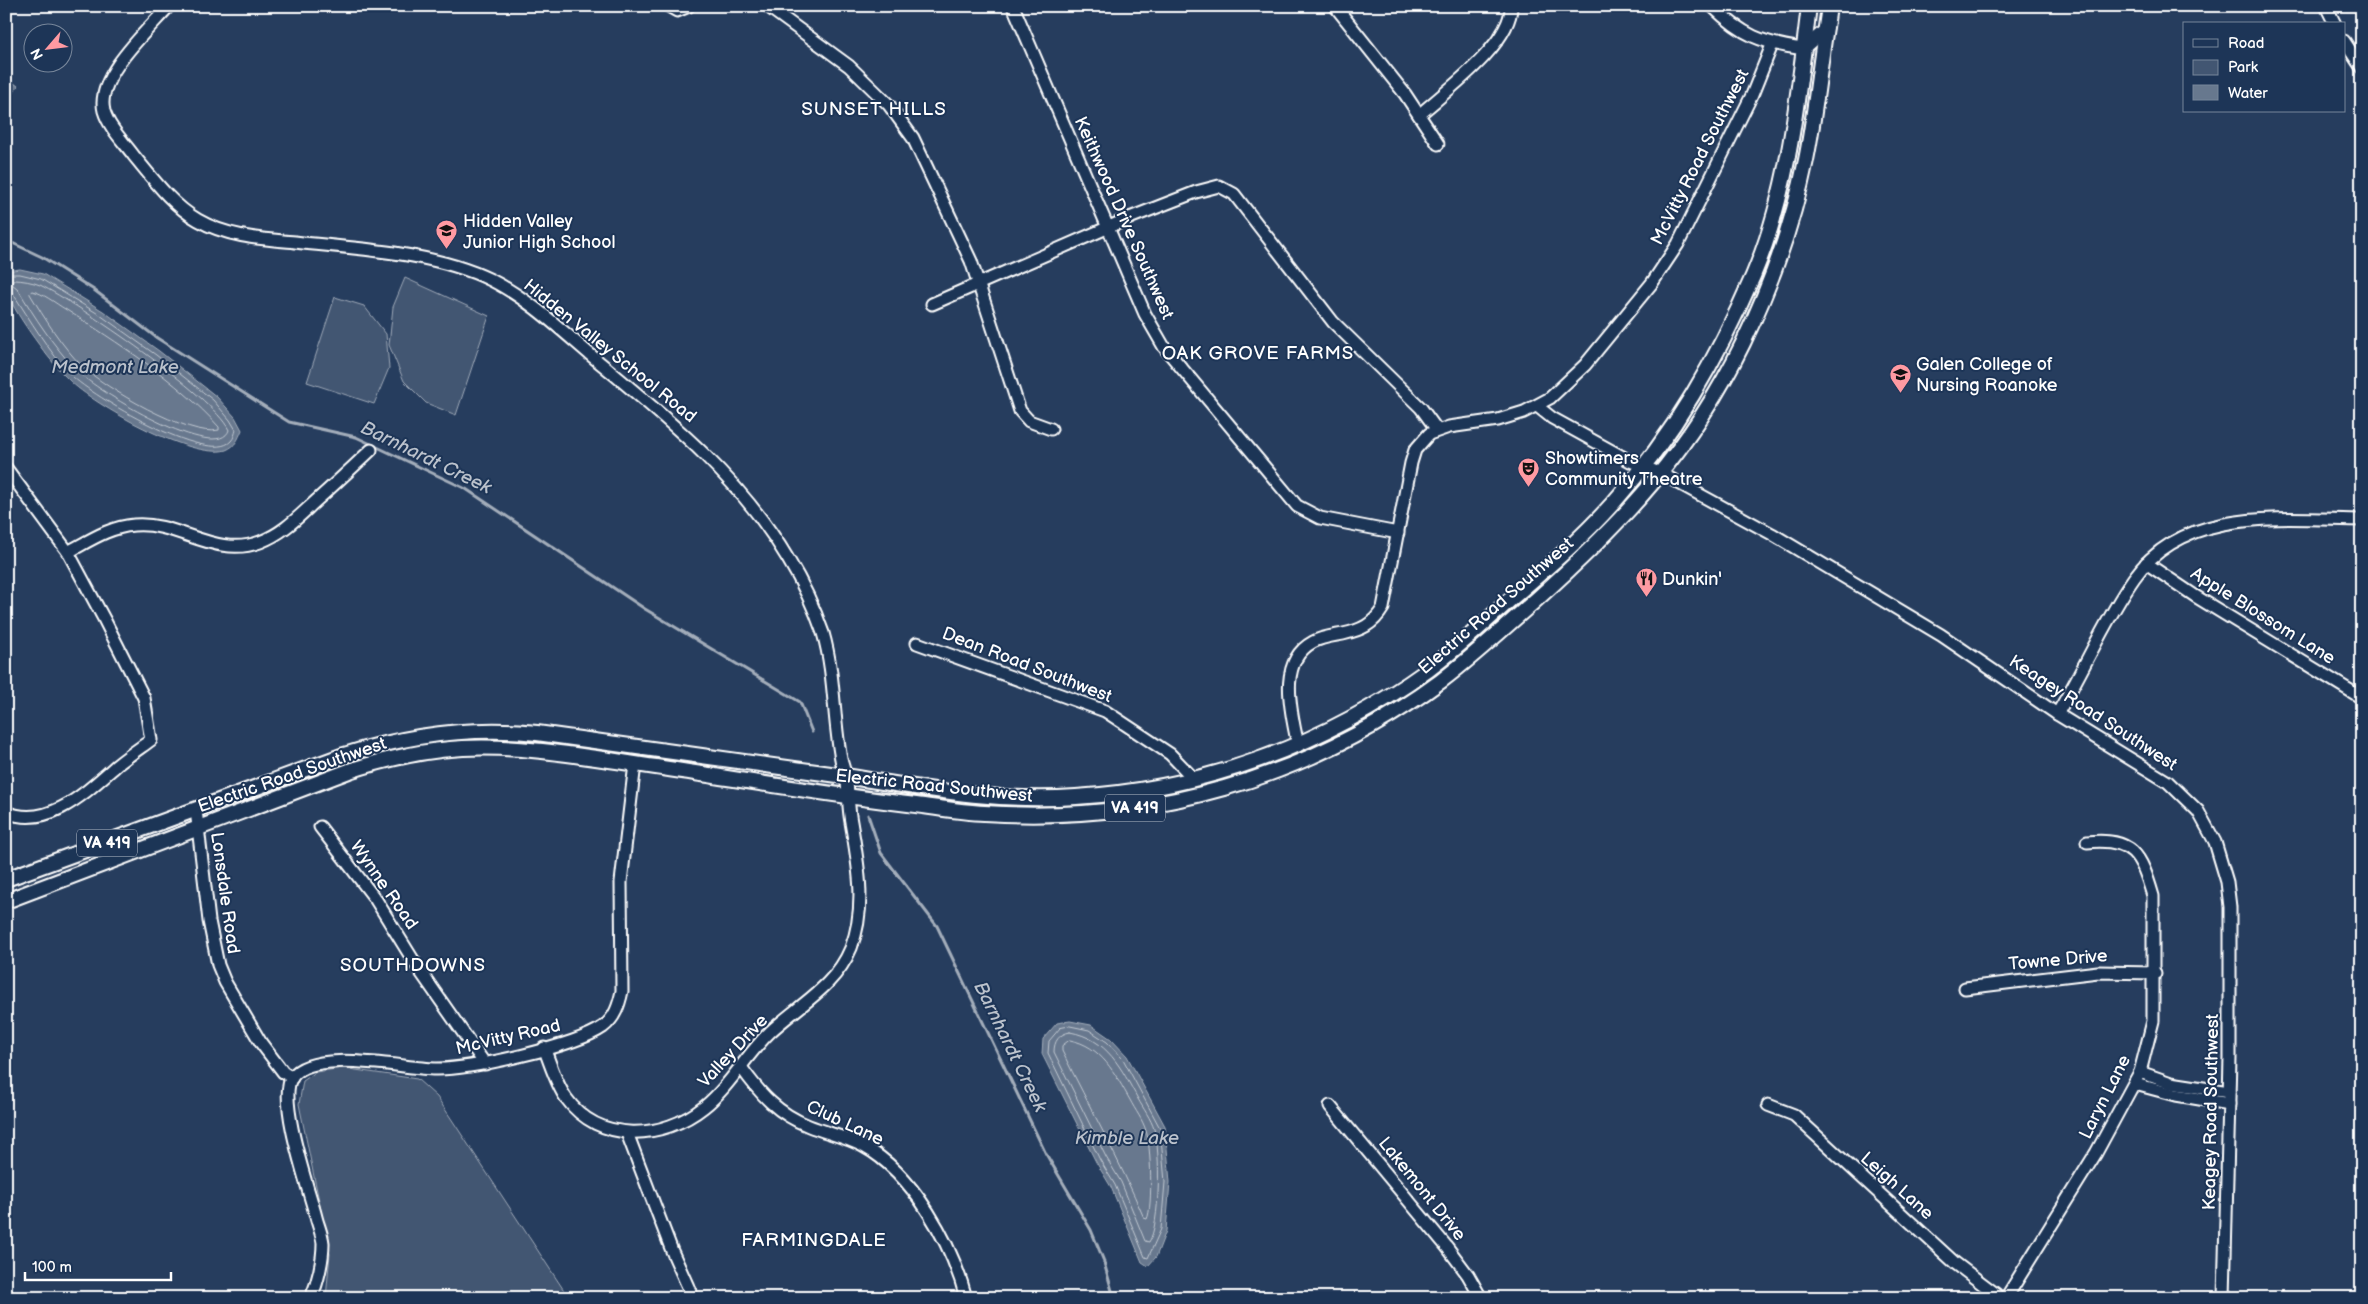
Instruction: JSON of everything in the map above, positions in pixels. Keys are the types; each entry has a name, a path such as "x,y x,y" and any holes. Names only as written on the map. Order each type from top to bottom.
{"main road":[{"name":"Electric Road Southwest","path":"6,880 376,745 409,738 463,731 537,733 983,796 1038,799 1114,794 1194,779 1232,770 1298,746 1390,696 1463,642 1593,524 1644,467 1682,414 1725,340 1740,301 1753,277 1766,238 1785,169 1795,121 1809,6"},
{"name":"Electric Road Southwest","path":"6,901 349,771 380,761 434,751 462,748 524,749 635,764 846,797 979,813 1071,815 1114,811 1196,797 1280,770 1328,750 1365,731 1441,681 1474,654 1606,535 1662,474 1698,422 1742,345 1770,280 1796,203 1806,162 1829,6"}],"street":[{"name":"Hidden Valley School Road","path":"169,6 116,69 103,93 103,105 112,127 166,194 180,208 197,220 229,233 251,238 430,260 475,273 513,293 640,396 695,444 750,505 783,550 803,585 814,608 828,655 841,759 846,777"},
{"path":"668,6 677,11 690,6"},
{"path":"767,6 849,66 902,121 937,187 979,284 1020,411 1029,421 1051,429"},
{"name":"Keithwood Drive Southwest","path":"1013,6 1145,314 1164,347 1291,501 1308,513 1320,518 1398,534"},
{"path":"1335,6 1419,115 1438,144"},
{"path":"1419,115 1494,46 1506,30 1511,6"},
{"path":"1712,6 1740,29 1772,45 1804,49 1827,28"},
{"path":"2326,6 2334,22"},
{"path":"2346,43 2362,68"},
{"name":"McVitty Road Southwest","path":"1437,430 1498,420 1537,406 1555,394 1585,365 1661,270 1689,224 1752,95 1772,45"},
{"path":"932,304 1108,228 1196,192 1219,186 1229,190 1333,322 1421,408 1437,430 1422,440 1415,450 1411,463 1386,597 1377,618 1363,629 1314,641 1299,654 1290,677 1289,700 1298,746"},
{"name":"Keagey Road Southwest","path":"1537,406 1552,418 1644,467 1662,474 1772,534 1941,635 2057,714 2177,789 2198,811 2215,842 2225,875 2230,907 2229,1104 2224,1298"},
{"path":"68,552 108,531 136,525 169,530 198,540 227,546 247,546 259,542 288,526 371,450"},
{"path":"6,468 68,552 144,698 151,740 128,756 84,794 65,806 38,816 26,817 6,812"},
{"path":"2057,714 2117,605 2146,563 2158,551 2179,538 2224,524 2286,519 2362,520"},
{"name":"Apple Blossom Lane","path":"2146,563 2362,698"},
{"name":"Dean Road Southwest","path":"917,642 1105,712 1170,754 1194,779"},
{"name":"McVitty Road","path":"292,1078 304,1067 329,1061 435,1069 485,1064 578,1038 602,1027 613,1016 619,1004 622,980 621,882 635,764"},
{"name":"Valley Drive","path":"544,1048 560,1088 577,1110 597,1125 627,1133 649,1132 682,1120 706,1105 772,1031 816,996 830,982 841,967 850,948 859,921 860,876 846,797 846,777"},
{"name":"Lonsdale Road","path":"196,810 209,921 218,965 225,982 261,1043 283,1072 292,1078"},
{"name":"Wynne Road","path":"320,826 376,900 418,968 485,1064"},
{"name":"Laryn Lane","path":"2006,1298 2096,1154 2135,1084 2140,1072 2153,1020 2154,896 2140,862 2121,842 2108,840 2087,842"},
{"name":"Towne Drive","path":"1966,988 2098,972 2154,973"},
{"name":"Club Lane","path":"741,1067 768,1101 777,1109 809,1126 862,1146 887,1163 916,1197 942,1236 953,1259 966,1298"},
{"path":"2140,1072 2171,1083 2229,1092"},
{"path":"292,1078 288,1086 290,1120 323,1242 316,1287 311,1298"},
{"path":"2135,1084 2176,1095 2229,1104"},
{"name":"Lakemont Drive","path":"1330,1106 1447,1247 1468,1275 1481,1298"},
{"name":"Leigh Lane","path":"1768,1106 1794,1116 1955,1263 2001,1298"},
{"path":"627,1133 672,1251 693,1298"}],"green space":[{"path":"405,278 489,316 456,415 426,403 404,381 389,345 393,307"},
{"path":"335,297 364,306 386,334 389,368 374,404 307,382"},
{"path":"342,1068 417,1079 437,1097 569,1298 326,1298 330,1254 299,1104 303,1081 316,1072"}],"water":[{"path":"6,77 18,86 6,103"},
{"name":"Medmont Lake","path":"20,269 43,274 103,311 159,351 217,397 235,417 242,430 238,439 226,450 210,451 190,447 168,439 120,416 81,391 61,372 44,351 26,326 6,291 6,271"},
{"name":"Kimble Lake","path":"1070,1021 1091,1025 1111,1039 1127,1056 1165,1126 1170,1182 1166,1231 1156,1257 1148,1266 1142,1262 1111,1187 1096,1162 1042,1054 1043,1039 1057,1023"}],"waterway":[{"name":"Barnhardt Creek","path":"6,240 42,257 94,290 157,338 289,422 356,437 466,489 645,609 800,702 812,732"},
{"name":"Barnhardt Creek","path":"868,815 881,853 937,926 1046,1154 1091,1230 1103,1259 1114,1298"}],"place":[{"name":"Hidden Valley Junior High School","path":"447,250"},
{"name":"Galen College of Nursing Roanoke","path":"1900,393"},
{"name":"Showtimers Community Theatre","path":"1529,487"},
{"name":"Dunkin'","path":"1646,598"}],"district":[{"name":"SUNSET HILLS","path":"874,109"},
{"name":"OAK GROVE FARMS","path":"1258,353"},
{"name":"SOUTHDOWNS","path":"413,965"},
{"name":"FARMINGDALE","path":"814,1240"}]}
